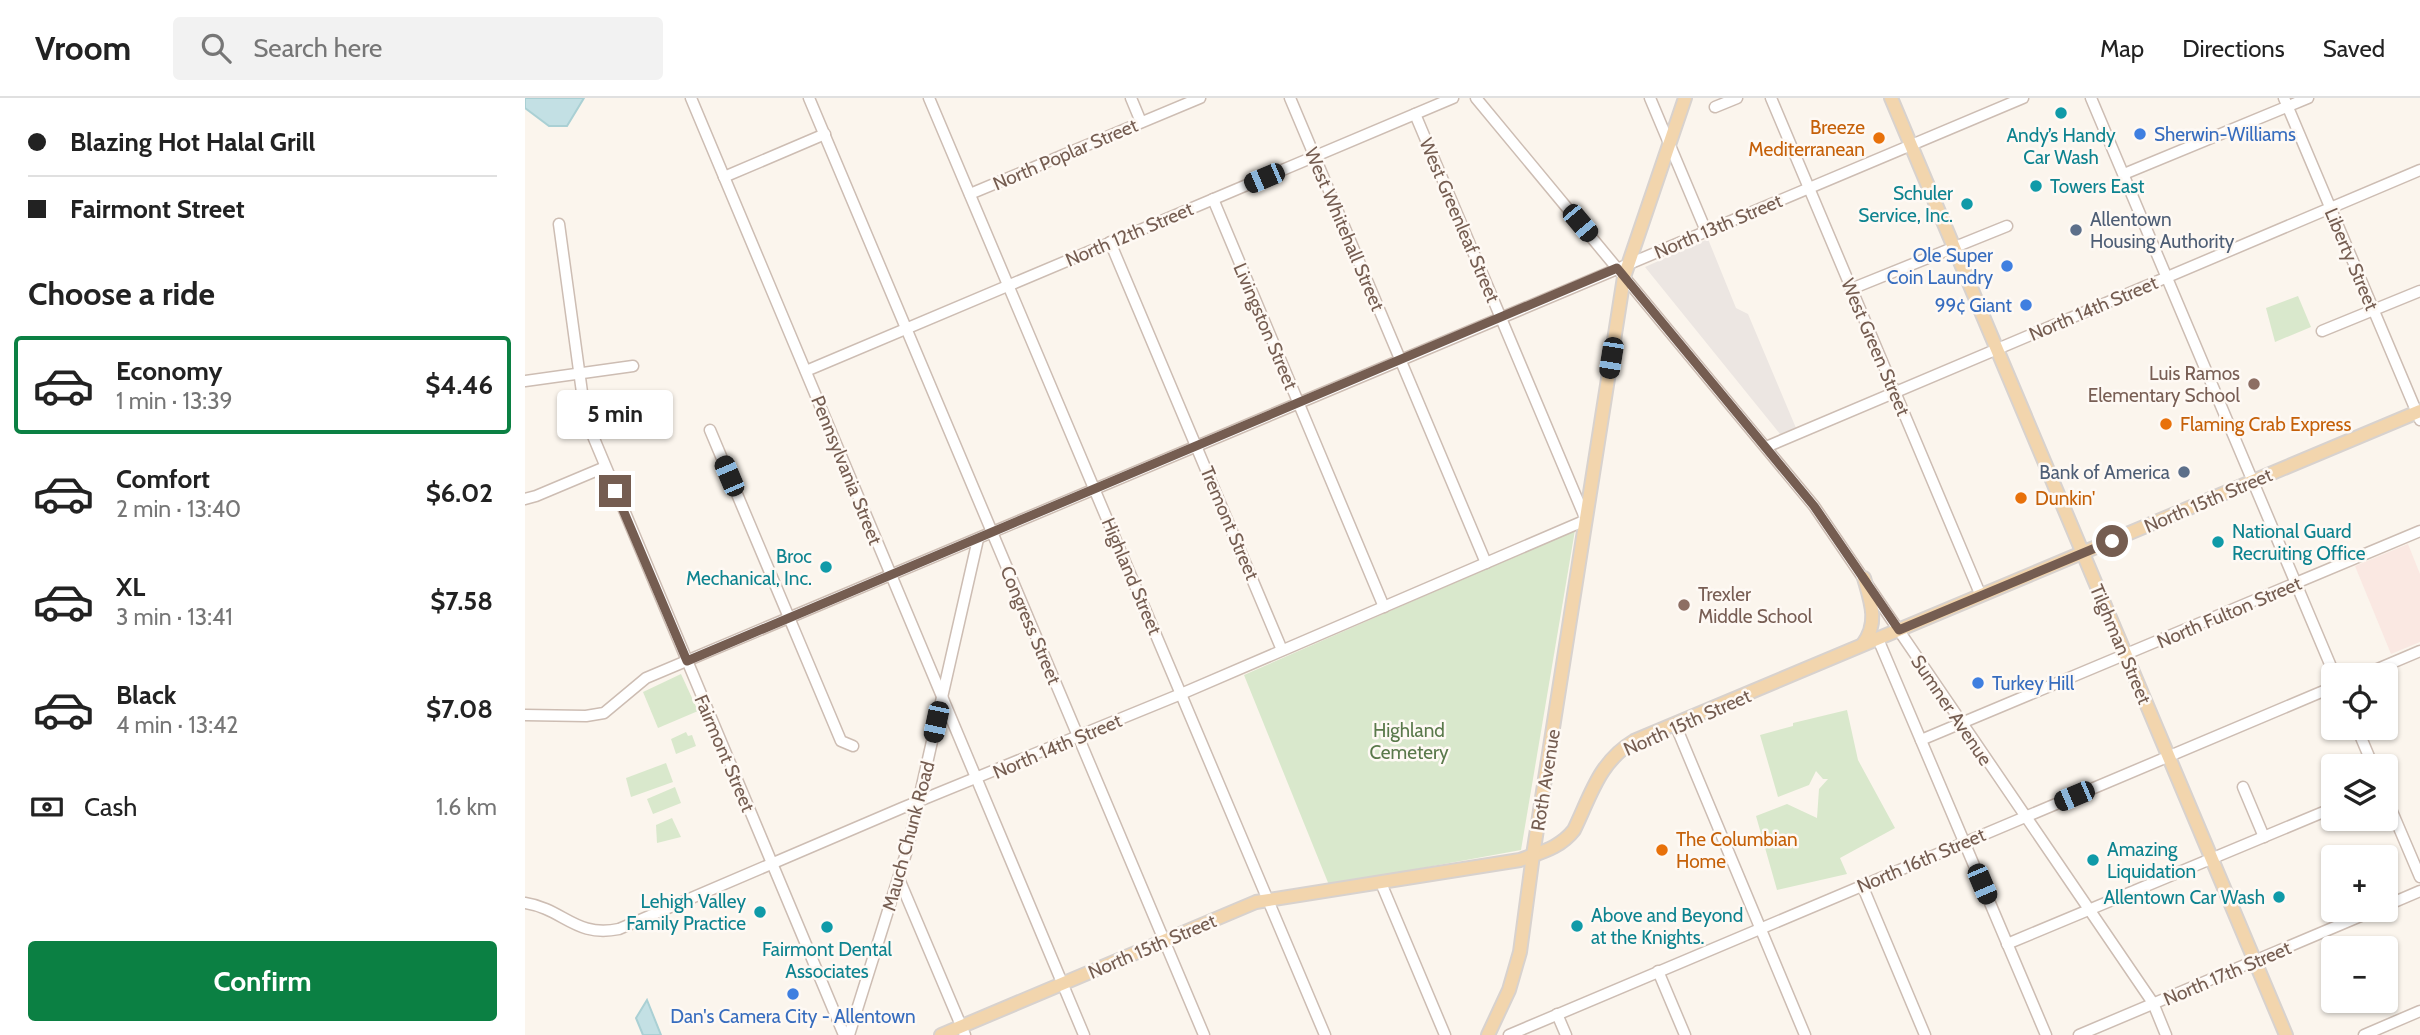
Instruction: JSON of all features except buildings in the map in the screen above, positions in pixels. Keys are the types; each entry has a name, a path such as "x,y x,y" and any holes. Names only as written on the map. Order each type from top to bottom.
{"main road":[{"name":"Roth Avenue","path":"1488,1035 1509,990 1520,952 1532,855 1621,273 1631,262 1685,98"},
{"name":"Tilghman Street","path":"1891,98 2286,1035"},
{"name":"North 15th Street","path":"941,1035 963,1031 1063,983 1256,902 1520,860 1554,848 1568,839 1574,830 1600,772 1615,754 1634,741 2252,480 2419,414"},
{"path":"1861,646 1871,634 1873,623 1872,607 1864,578"}],"street":[{"name":"Pennsylvania Street","path":"691,98 1084,1035"},
{"name":"Congress Street","path":"809,98 1205,1035"},
{"name":"Highland Street","path":"929,98 1325,1035"},
{"path":"1131,98 1141,122"},
{"name":"North Poplar Street","path":"970,194 1200,98"},
{"name":"West Whitehall Street","path":"1290,98 1486,563"},
{"name":"North 12th Street","path":"806,371 1453,98"},
{"name":"Sumner Avenue","path":"1476,98 1814,506 2153,1003 2166,1035"},
{"path":"1650,98 1706,231"},
{"path":"1715,107 1737,98"},
{"name":"West Green Street","path":"1771,98 1981,596"},
{"name":"North 13th Street","path":"1631,262 2023,98"},
{"path":"2091,98 2330,663"},
{"path":"2124,174 2286,102 2308,98"},
{"name":"Liberty Street","path":"2286,102 2419,414"},
{"name":"West Greenleaf Street","path":"1415,114 1585,520"},
{"path":"724,177 825,134"},
{"name":"North 14th Street","path":"1766,447 2420,170"},
{"name":"Livingston Street","path":"1213,199 1384,607"},
{"name":"Fairmont Street","path":"559,224 579,374 590,429 772,866 846,1035"},
{"path":"1851,289 2007,226"},
{"name":"Tremont Street","path":"1110,242 1282,650"},
{"path":"525,715 586,716 604,713 646,678 1501,318 1621,273"},
{"path":"2322,331 2420,290"},
{"path":"525,380 633,366"},
{"path":"710,430 841,741 853,746"},
{"path":"525,499 605,467"},
{"name":"North 14th Street","path":"525,903 541,907 586,930 607,932 619,929 1181,694 1585,520"},
{"name":"North Fulton Street","path":"1921,740 2420,531"},
{"name":"Mauch Chunk Road","path":"846,1035 899,879 978,539"},
{"path":"1878,639 2046,1035"},
{"path":"2392,663 2420,651"},
{"name":"North 16th Street","path":"1509,1035 2321,692"},
{"path":"1675,724 1805,1035"},
{"path":"2243,787 2264,837"},
{"path":"2007,944 2321,813"},
{"path":"2398,825 2420,877"},
{"path":"899,879 963,1031"},
{"path":"1381,883 1445,1035"},
{"path":"1862,885 1926,1035"},
{"path":"2398,900 2420,891"},
{"name":"North 17th Street","path":"2079,1035 2347,922"},
{"path":"1658,971 1685,1035"},
{"path":"834,1012 847,1013 857,1008"},
{"path":"2364,1035 2420,1011"},
{"path":"1557,1014 1566,1035"}],"shaded area":[{"path":"1708,239 1736,308 1748,314 1796,428 1780,434 1645,267"},
{"path":"2408,544 2420,574 2420,642 2391,654 2355,566"}],"green space":[{"path":"2298,296 2311,327 2275,342 2266,308"},
{"name":"Highland Cemetery","path":"1575,530 1521,850 1329,885 1244,675"},
{"path":"681,674 698,711 658,728 643,692"},
{"path":"1847,710 1858,760 1895,828 1840,858 1847,874 1777,890 1756,816 1787,804 1817,818 1819,789 1828,779 1823,779 1816,771 1809,785 1778,797 1760,735 1793,726 1793,723"},
{"path":"686,732 688,736 692,735 696,746 676,754 671,739"},
{"path":"666,763 673,782 631,797 626,778"},
{"path":"675,787 681,803 653,814 647,799"},
{"path":"672,818 681,837 657,843 656,825"}],"water":[{"path":"525,98 584,98 567,126 549,126 525,108"},
{"path":"647,1000 661,1035 643,1035 636,1018"}],"place":[{"name":"Andy’s Handy Car Wash","path":"2061,113"},
{"name":"Sherwin-Williams","path":"2140,134"},
{"name":"Breeze Mediterranean","path":"1879,138"},
{"name":"Towers East","path":"2036,186"},
{"name":"Schuler Service, Inc.","path":"1967,204"},
{"name":"Allentown Housing Authority","path":"2076,230"},
{"name":"Ole Super Coin Laundry","path":"2007,266"},
{"name":"99¢ Giant","path":"2026,305"},
{"name":"Luis Ramos Elementary School","path":"2254,384"},
{"name":"Flaming Crab Express","path":"2166,424"},
{"name":"Bank of America","path":"2184,472"},
{"name":"Dunkin'","path":"2021,498"},
{"name":"National Guard Recruiting Office","path":"2218,542"},
{"name":"Broc Mechanical, Inc.","path":"826,567"},
{"name":"Trexler Middle School","path":"1684,605"},
{"name":"Turkey Hill","path":"1978,683"},
{"name":"The Columbian Home","path":"1662,850"},
{"name":"Amazing Liquidation","path":"2093,860"},
{"name":"Allentown Car Wash","path":"2279,897"},
{"name":"Lehigh Valley Family Practice","path":"760,912"},
{"name":"Above and Beyond at the Knights.","path":"1577,926"},
{"name":"Fairmont Dental Associates","path":"827,927"},
{"name":"Dan's Camera City - Allentown","path":"793,994"}],"route":[{"path":"615,491 687,661 1617,268 1814,506 1899,630 2112,541"}]}
